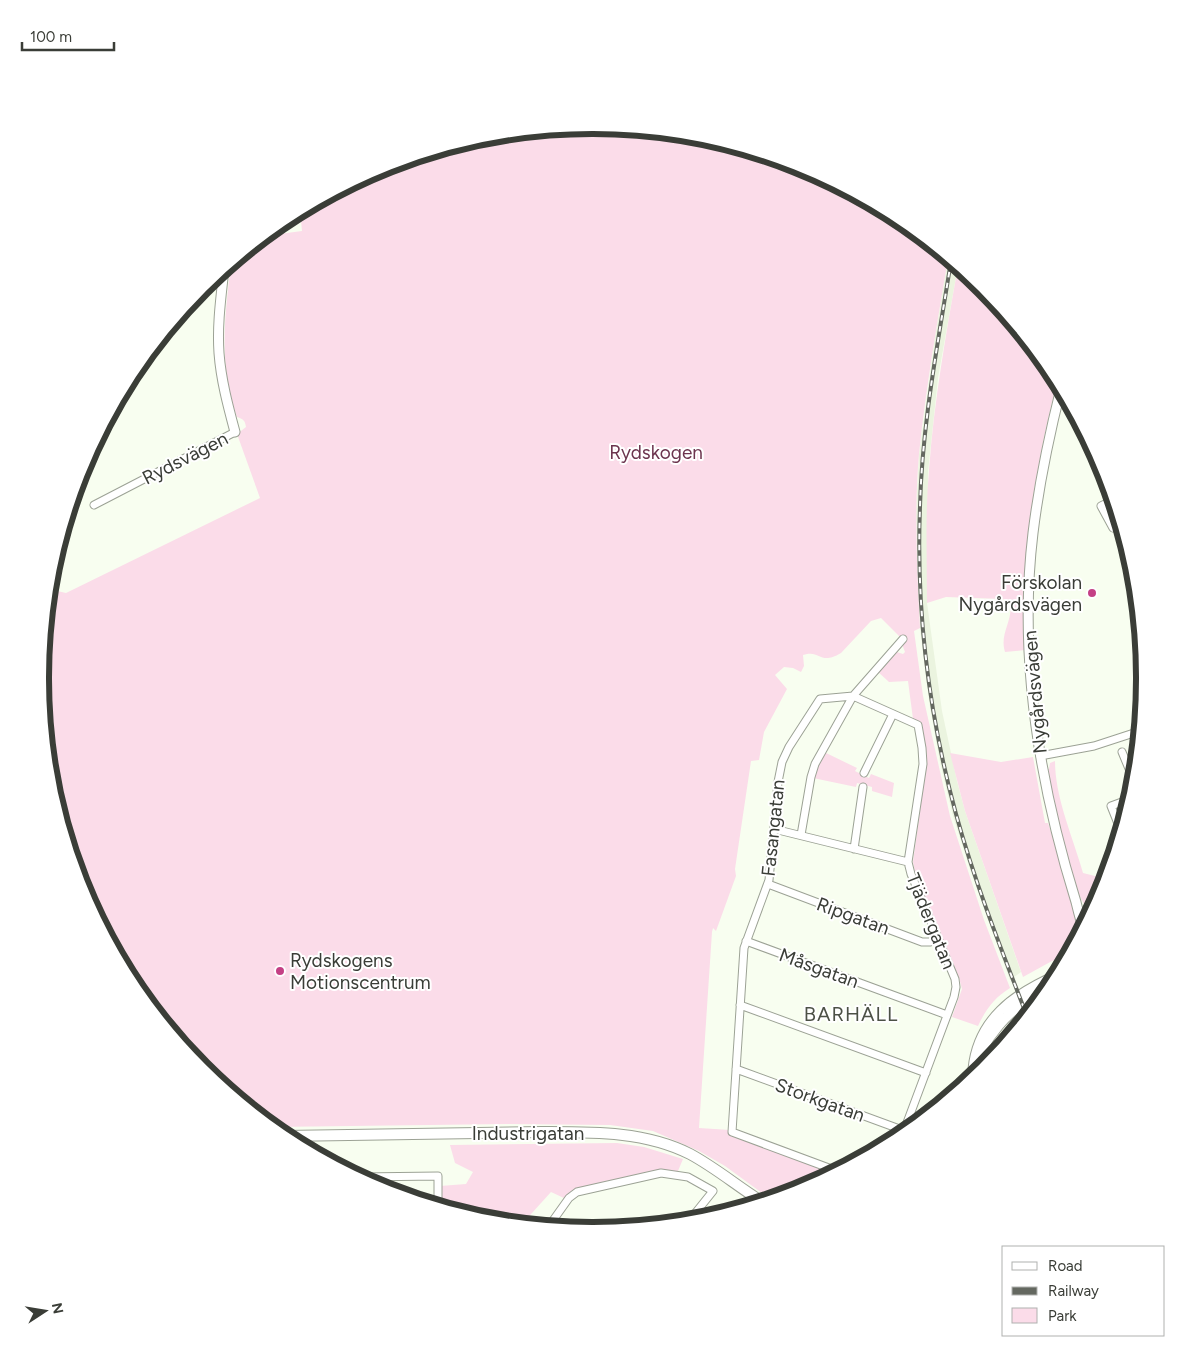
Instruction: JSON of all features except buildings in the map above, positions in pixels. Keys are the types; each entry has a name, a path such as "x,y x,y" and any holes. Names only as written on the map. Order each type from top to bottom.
{"main road":[{"name":"Industrigatan","path":"299,1136 581,1132 630,1136 651,1140 688,1153 714,1168 754,1197"}],"street":[{"name":"Rydsvägen","path":"94,505 235,432 224,390 219,353 219,322 223,280"},
{"name":"Nygårdsvägen","path":"1058,398 1039,490 1033,535 1030,582 1030,676 1040,756 1055,829 1080,917"},
{"path":"1107,503 1101,506 1113,528 1115,527"},
{"path":"801,835 815,764 853,696 903,639"},
{"name":"Tjädergatan","path":"853,696 918,725 923,764 908,862 911,874 956,983 947,1015 908,1121"},
{"name":"Fasangatan","path":"829,1168 732,1132 744,948 768,884 779,772 789,746 820,699 853,696"},
{"path":"864,773 893,714"},
{"path":"1040,756 1094,746 1133,733"},
{"path":"1122,752 1129,768"},
{"path":"854,848 863,787"},
{"path":"1117,821 1112,806 1122,802"},
{"path":"774,829 908,862"},
{"name":"Ripgatan","path":"768,884 922,942 938,939"},
{"name":"Nygårdsvägen","path":"1077,904 1082,914"},
{"name":"Måsgatan","path":"746,941 947,1015"},
{"path":"976,1063 976,1053 980,1039 999,1012 1020,993 1044,981"},
{"path":"982,1057 990,1037 1005,1018 1033,997"},
{"path":"740,1005 926,1073"},
{"name":"Storkgatan","path":"736,1069 895,1130"},
{"path":"553,1221 569,1198 576,1192 661,1173 682,1175 700,1182 713,1191 697,1211"},
{"path":"377,1177 438,1176 438,1199"}],"shaded area":[{"path":"947,266 957,274 938,378 928,472 927,603 942,711 957,781 965,811 1021,972 1010,980 953,816 940,762 930,707 920,628 916,516 919,455"},
{"path":"1008,1029 998,1040 1003,1031"}],"green space":[{"name":"Rydskogen","path":"557,135 628,135 699,145 733,153 801,176 833,190 895,226 947,266 928,380 917,475 916,519 920,628 914,631 923,696 950,816 984,920 1010,988 991,1004 978,1026 952,1017 962,989 915,872 913,862 927,758 922,723 913,719 908,681 889,682 877,671 894,651 903,654 905,652 902,644 904,641 881,618 871,621 841,653 834,657 824,658 813,654 803,655 804,666 801,672 793,668 784,667 775,675 787,689 764,732 759,760 751,761 735,869 736,876 716,931 713,928 712,932 699,1128 730,1130 730,1135 824,1170 763,1194 725,1166 699,1151 653,1131 610,1125 507,1124 286,1127 234,1087 184,1037 140,980 122,950 90,886 67,819 59,784 53,749 49,678 50,642 56,591 66,593 260,498 237,434 246,425 241,418 237,417 227,378 225,321 230,273 279,234 302,231 301,219 321,207 352,190 418,163 486,145 522,139"},
{"path":"957,274 1001,319 1024,347 1054,392 1034,490 1028,548 1025,650 1005,652 1004,639 1011,608 1010,601 1003,599 946,597 927,603 927,503 931,444"},
{"path":"824,752 857,768 855,771 869,778 871,774 894,783 892,797 872,791 872,787 857,783 856,787 813,778"},
{"path":"950,753 1001,762 1033,757 1045,823 1048,823 1052,835 1077,923 1058,959 1023,977 965,811"},
{"path":"1055,761 1060,800 1083,873 1098,877 1085,907 1072,876 1061,841 1048,769 1050,763"},
{"path":"617,1143 644,1147 683,1159 678,1171 646,1173 566,1199 551,1192 528,1218 486,1211 440,1199 440,1186 466,1184 473,1172 455,1163 450,1145"}],"railway":[{"path":"950,268 931,384 921,476 920,584 926,662 938,739 963,840 998,941 1024,1009"}],"place":[{"name":"Förskolan Nygårdsvägen","path":"1092,593"},
{"name":"Rydskogens Motionscentrum","path":"280,971"}],"district":[{"name":"BARHÄLL","path":"851,1014"}]}
